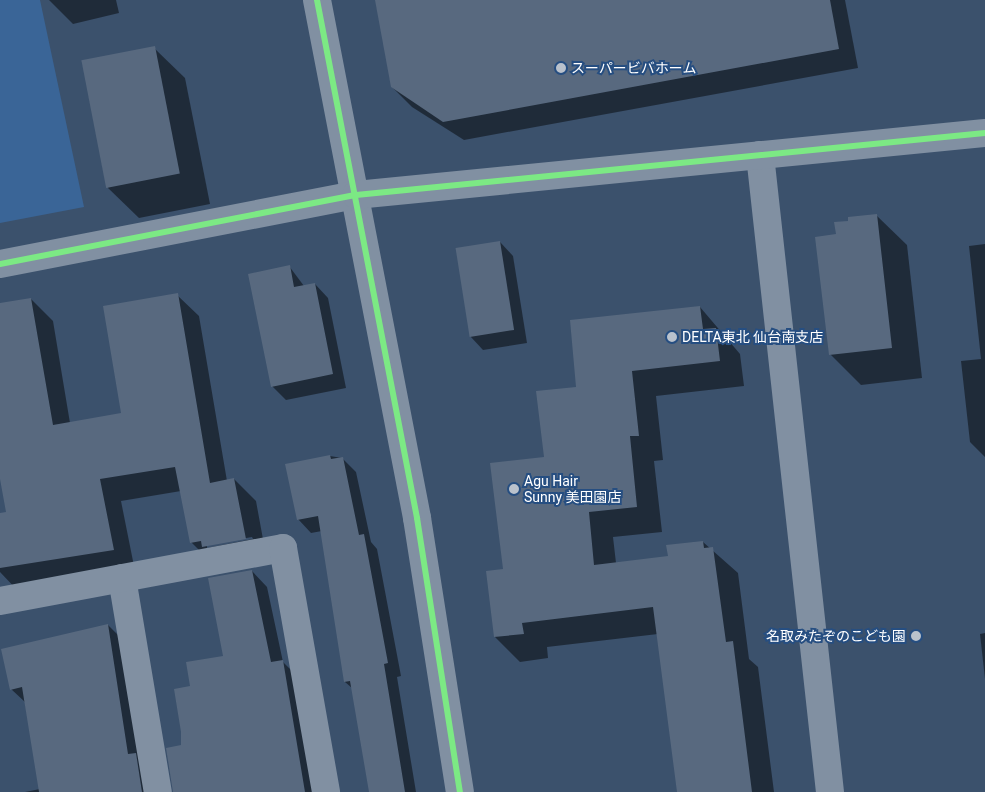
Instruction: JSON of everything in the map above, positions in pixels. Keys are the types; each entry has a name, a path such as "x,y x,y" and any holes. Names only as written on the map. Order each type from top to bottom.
{"street":[{"path":"317,0 417,518 460,792"},
{"path":"0,264 356,195 985,133"},
{"path":"760,155 830,792"},
{"path":"0,601 283,548 326,792"},
{"path":"122,578 158,792"}],"shaded area":[{"path":"0,0 40,0 84,207 0,223"}],"building":[{"name":"スーパービバホーム","path":"375,0 830,0 839,49 443,122 391,87"},
{"path":"155,46 180,174 106,188 81,60"},
{"path":"877,214 892,348 829,355 815,237 836,234 834,222 848,221 848,217"},
{"path":"500,241 514,330 470,337 456,248"},
{"path":"290,265 294,287 315,283 333,374 271,387 248,274"},
{"path":"178,293 210,483 234,478 246,539 202,547 201,541 190,543 175,467 100,479 114,550 0,568 0,513 6,512 0,479 0,303 31,298 53,425 121,413 103,306"},
{"path":"700,306 703,329 716,328 720,361 632,371 639,436 630,436 637,507 589,512 594,565 668,556 666,545 703,541 704,548 713,547 726,642 733,641 752,792 677,792 653,607 522,623 524,634 494,637 486,571 503,569 490,463 544,457 536,391 576,387 570,320"},
{"path":"330,455 331,459 343,457 359,535 364,534 388,663 384,664 405,792 369,792 350,681 344,682 318,516 297,520 285,464"},
{"path":"252,570 271,662 283,660 305,792 173,792 166,748 181,745 181,732 174,689 190,686 186,662 223,656 208,578"},
{"path":"108,624 128,754 136,753 142,792 39,792 22,687 10,690 1,649"}],"cycle path":[{"path":"317,0 417,518 460,792"},
{"path":"0,264 356,195 985,133"}],"place":[{"name":"スーパービバホーム","path":"561,68"},
{"name":"DELTA東北 仙台南支店","path":"672,337"},
{"name":"Agu Hair Sunny 美田園店","path":"514,489"},
{"name":"名取みたぞのこども園","path":"916,636"}]}
